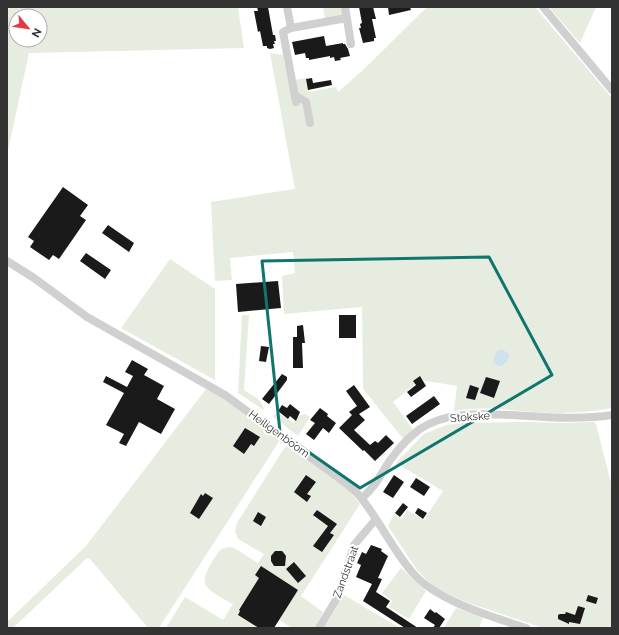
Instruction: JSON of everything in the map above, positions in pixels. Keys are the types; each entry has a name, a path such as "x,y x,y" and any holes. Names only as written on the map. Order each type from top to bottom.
{"street":[{"path":"287,7 291,28"},
{"path":"345,7 350,44"},
{"path":"543,7 612,90"},
{"path":"310,123 306,102 295,98 283,32 291,28 347,18"},
{"name":"Heiligenboom","path":"7,261 34,278 86,317 225,395 347,484 362,498 412,573 430,588 443,597 464,606 526,628"},
{"name":"Stokske","path":"362,498 373,488 391,459 407,441 425,426 442,419 478,415 579,418 612,415"},
{"name":"Zandstraat","path":"320,628 339,595 354,545 376,519"}],"highlighted area":[{"path":"489,257 552,375 360,488 280,432 262,261"}],"shaded area":[{"path":"9,7 238,7 244,48 29,53 7,155 8,12 8,48 48,48 48,8"},
{"path":"323,7 343,7 344,13 342,16 325,19"},
{"path":"427,7 535,7 612,98 612,408 560,413 491,409 467,409 454,411 457,386 420,380 393,402 415,432 405,441 364,390 362,307 284,314 282,276 295,273 293,252 230,258 232,280 215,281 211,202 295,189 270,53 283,55 293,104 302,104 306,122 312,117 307,98 296,92 294,80 307,78 309,92 336,87 338,92 363,70"},
{"path":"549,7 596,7 580,43"},
{"path":"170,259 215,289 215,380 121,328"},
{"path":"242,315 249,315 244,390 259,400 264,410 238,393"},
{"path":"206,389 218,395 280,437 280,440 159,628 148,628 90,559 87,558 13,628 7,628 7,622 86,546"},
{"path":"277,412 293,423 299,416 305,414 310,417 298,436 273,417"},
{"path":"594,422 596,424 612,487 612,628 543,628 466,602 445,593 433,586 417,570 388,526 394,514 402,519 407,510 424,520 443,491 396,463 424,434 446,425 461,423"},
{"path":"290,445 344,485 360,504 301,596 323,612 315,628 292,628 276,618 271,628 166,628 185,597 223,620 233,604 218,596 207,587 205,584 205,576 216,556 222,549 230,547 234,548 258,563 264,554 238,539 235,531 237,523 283,450"},
{"path":"401,568 426,591 409,619 389,607 392,601 382,593"},
{"path":"344,595 400,628 324,628"},
{"path":"456,608 483,617 479,628 444,628"}],"water":[{"path":"502,349 509,354 508,360 502,366 498,366 494,362 494,358 496,352"}],"building":[{"path":"257,7 268,7 273,35 275,35 276,41 274,41 275,44 273,44 274,48 270,49 267,48 267,46 263,46 260,31 258,32 254,11 258,11"},
{"path":"359,7 373,7 376,19 372,19 376,38 374,38 374,41 363,43 359,28 361,28 360,24 362,23"},
{"path":"388,7 410,7 411,10 389,15"},
{"path":"324,36 326,46 343,43 348,49 350,56 340,58 341,60 335,61 334,57 330,58 330,56 309,60 309,58 306,58 305,53 295,55 292,42"},
{"path":"312,78 313,83 331,80 332,85 308,90 306,79"},
{"path":"63,187 88,205 80,216 86,220 59,259 53,255 49,260 30,247 34,241 28,237"},
{"path":"108,225 134,243 129,252 102,233"},
{"path":"86,253 111,270 105,279 80,261"},
{"path":"278,281 281,308 238,312 236,284"},
{"path":"339,315 356,315 356,338 339,338"},
{"path":"303,325 305,343 302,343 303,368 293,368 293,337 297,337 297,326"},
{"path":"261,346 269,347 266,362 259,361"},
{"path":"132,360 148,369 144,375 164,386 157,399 175,409 161,434 139,422 126,446 119,443 124,434 106,425 124,393 103,382 106,376 127,387 133,376 125,372"},
{"path":"282,374 287,377 287,380 269,404 262,399"},
{"path":"420,376 426,386 411,397 407,392 416,385 413,381"},
{"path":"486,377 500,381 494,398 480,393"},
{"path":"354,385 370,407 359,414 365,420 354,430 370,445 375,441 378,443 386,435 394,443 375,461 339,428 352,415 349,412 357,406 346,391"},
{"path":"470,385 479,388 475,400 466,398"},
{"path":"434,396 440,404 412,424 406,416"},
{"path":"290,404 300,412 296,421 290,416 288,419 278,411 282,405 287,408"},
{"path":"320,408 336,423 329,433 323,428 314,440 306,434 315,423 310,420"},
{"path":"245,428 260,437 254,446 251,444 244,454 233,446"},
{"path":"306,475 316,482 307,494 311,496 307,502 294,492"},
{"path":"394,475 404,482 393,498 383,492"},
{"path":"416,478 430,487 424,496 410,487"},
{"path":"205,493 213,498 199,519 190,513 201,494 203,496"},
{"path":"403,503 408,507 400,517 395,513"},
{"path":"418,508 427,513 423,519 415,513"},
{"path":"317,510 337,524 330,533 334,535 322,552 313,546 328,526 313,515"},
{"path":"258,512 266,517 261,526 253,521"},
{"path":"371,545 382,549 381,551 388,556 378,578 382,579 376,592 390,601 386,607 418,628 405,628 363,601 372,584 356,577 361,565 357,563 362,552 366,554"},
{"path":"275,551 282,551 286,556 285,566 274,566 271,561 271,556"},
{"path":"294,562 306,576 298,583 286,569"},
{"path":"261,566 298,590 274,628 259,628 238,615 239,610 259,578 255,575"},
{"path":"588,595 598,598 596,604 586,601"},
{"path":"578,606 585,608 580,624 569,622 569,624 558,619 558,615 565,614 566,612 575,615"},
{"path":"430,609 445,619 439,628 433,628 435,625 424,618"}]}
